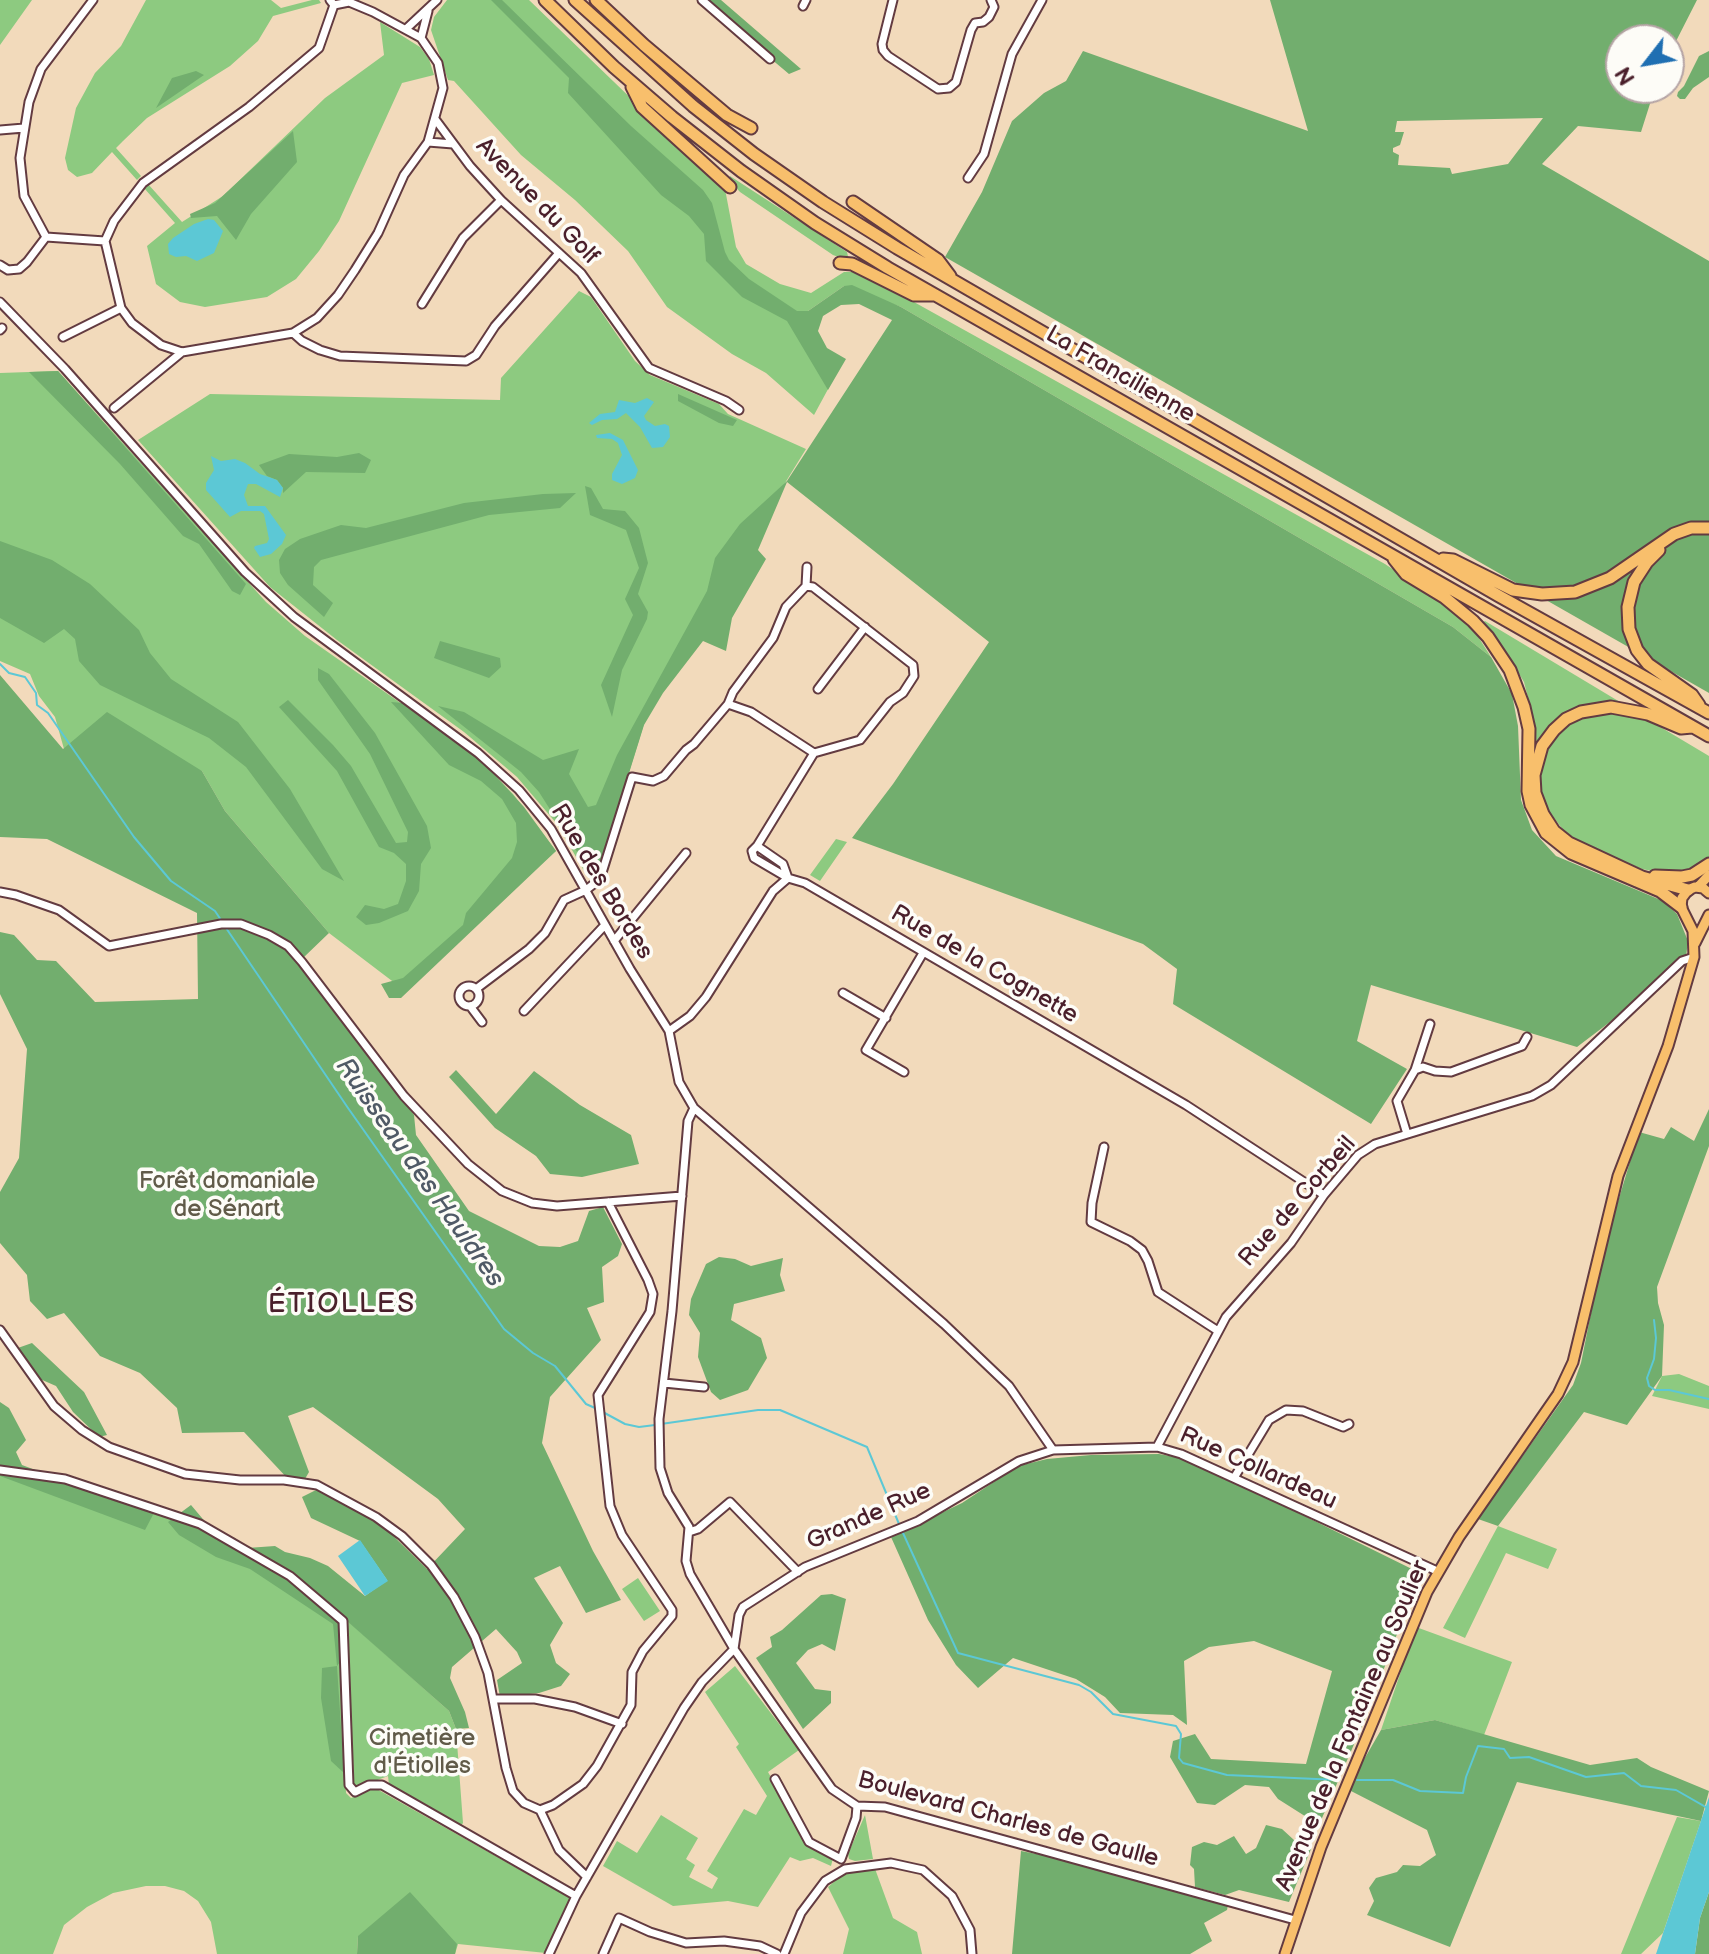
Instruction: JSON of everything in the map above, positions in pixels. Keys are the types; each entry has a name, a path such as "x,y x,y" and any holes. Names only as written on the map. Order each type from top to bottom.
{"highway":[{"name":"La Francilienne","path":"545,0 672,117 815,223 934,295 1709,736"},
{"name":"La Francilienne","path":"575,0 642,62 754,154 823,202 1512,603 1706,711"},
{"path":"596,0 727,115 751,128"},
{"path":"628,79 642,107 730,187"},
{"path":"853,202 938,260 953,280"},
{"path":"840,263 852,264 914,295 934,295"},
{"path":"1437,558 1453,560 1494,582 1527,593 1575,592 1610,578 1674,534 1691,528 1709,528"},
{"path":"1706,711 1692,695 1648,664 1637,650 1629,629 1628,607 1634,582 1655,554 1683,537 1709,534"},
{"path":"1391,556 1406,574 1444,597 1473,621 1510,670 1529,729 1528,791 1531,805 1546,833 1571,853 1660,891 1684,911"},
{"path":"1693,727 1681,728 1648,714 1611,707 1581,712 1566,719 1542,746 1534,775 1535,793 1543,814 1554,831 1569,843 1642,877 1693,889"},
{"path":"1627,869 1668,879 1692,875 1709,864"}],"main road":[{"path":"1709,875 1682,898 1684,911 1696,919 1709,914"},
{"path":"1693,889 1709,893"},
{"name":"Avenue de la Fontaine au Soulier","path":"1285,1954 1348,1782 1437,1571 1551,1404 1573,1362 1618,1176 1668,1046 1694,957 1695,943 1684,911"},
{"name":"Avenue de la Fontaine au Soulier","path":"1695,943 1709,914"}],"street":[{"path":"46,237 24,196 20,158 29,102 41,69 93,0"},
{"path":"406,29 437,0"},
{"path":"702,0 770,59"},
{"path":"893,0 883,50 938,89 949,88 956,82 971,30 975,23 989,17 994,7 991,0"},
{"path":"968,178 984,154 1012,54 1042,0"},
{"path":"332,2 349,2 406,29 421,38 438,63 443,88 428,142 404,175 378,233 338,295 317,318 293,333 182,352 161,345 132,323 121,308 105,241 114,221 143,183 249,107 319,48 332,2"},
{"path":"421,38 428,11"},
{"name":"Avenue du Golf","path":"435,119 501,200 581,273 649,368 726,401 739,410"},
{"path":"0,130 24,128"},
{"path":"428,142 453,144"},
{"path":"422,304 463,238 501,200"},
{"path":"46,237 105,241"},
{"path":"0,265 8,270 19,269 46,237"},
{"path":"293,333 320,350 340,356 466,361 476,355 495,326 559,253"},
{"name":"Rue des Bordes","path":"0,302 65,369 245,572 294,617 478,753 510,781 551,829 669,1031 679,1082 694,1108 999,1376 1053,1450"},
{"path":"63,337 121,308"},
{"path":"114,408 182,352"},
{"path":"476,989 545,933 564,900 586,890 600,879 632,777 653,781 664,776 728,704 733,692 773,638 786,607 806,586 807,567"},
{"path":"669,1031 690,1016 706,997 773,891 788,878 783,864 757,846 814,753 860,740 890,702 903,693 914,676 913,665 813,587 806,586"},
{"path":"818,689 865,627"},
{"path":"728,704 751,712 814,753"},
{"path":"614,941 686,853"},
{"name":"Rue de la Cognette","path":"788,878 805,883 1186,1105 1324,1195"},
{"path":"0,892 59,910 109,946 223,924 241,924 269,935 288,946 404,1096 468,1164 502,1191 532,1203 557,1206 682,1196"},
{"path":"524,1011 605,925"},
{"path":"904,1072 866,1050 923,953"},
{"name":"Rue de Corbeil","path":"1157,1447 1218,1331 1358,1155 1375,1144 1532,1096 1551,1085 1682,961 1694,957"},
{"path":"476,989 468,986 459,993 461,1002 470,1006 482,1022"},
{"path":"470,1006 478,1000 476,989"},
{"path":"843,993 886,1018"},
{"path":"1407,1134 1397,1101 1415,1070 1430,1024"},
{"path":"1415,1070 1423,1067 1451,1072 1522,1046 1527,1037"},
{"path":"694,1108 688,1121 659,1419 660,1468 668,1493 686,1521 689,1532 701,1527 730,1502 798,1572"},
{"path":"1104,1147 1091,1222 1142,1250 1158,1292 1218,1331"},
{"path":"540,1810 553,1805 583,1784 631,1705 632,1672 643,1651 672,1616 672,1610 622,1535 610,1506 598,1395 650,1312 653,1294 608,1202"},
{"path":"0,1330 54,1406 82,1430 109,1447 185,1474 317,1485 362,1509 402,1536 431,1565 454,1597 475,1637 494,1699 513,1791 524,1803 540,1810 559,1850 587,1877"},
{"path":"664,1383 704,1387"},
{"path":"1234,1478 1269,1420 1286,1410 1303,1411 1343,1427 1349,1424"},
{"name":"Rue Collardeau","path":"1053,1450 1157,1447 1181,1454 1437,1571"},
{"name":"Grande Rue","path":"734,1649 743,1607 798,1572 918,1521 1019,1461 1053,1450"},
{"path":"0,1470 65,1479 200,1524 290,1576 343,1621 349,1785 355,1792 369,1785 382,1785 576,1896"},
{"name":"Boulevard Charles de Gaulle","path":"689,1532 688,1568 734,1649 832,1789 857,1806 885,1807 1295,1920"},
{"path":"549,1954 576,1896 690,1699 734,1649"},
{"path":"494,1699 535,1699 575,1707 622,1724"},
{"path":"775,1779 809,1842 841,1859 845,1869"},
{"path":"841,1859 856,1818 857,1806"},
{"path":"784,1954 801,1913 825,1881 845,1869 891,1863 923,1870 952,1896 970,1930 972,1954"},
{"path":"603,1954 619,1918 686,1943 724,1941 760,1946 777,1954"}],"green space":[{"path":"0,0 32,0 0,45"},
{"path":"146,0 271,0 281,8 312,0 321,3 273,16 258,41 230,66 147,118 123,141 116,148 141,176 137,180 112,152 92,173 77,177 68,170 65,158 76,108 95,73 121,46"},
{"path":"447,0 529,0 725,189 736,247 746,264 780,284 811,293 844,272 860,272 1385,564 1448,606 1477,635 1491,657 1453,627 901,307 844,286 808,311 798,311 833,380 814,415 766,373 732,354 667,307 628,251 575,200 521,155 454,81 448,80 431,30 434,17"},
{"path":"491,0 502,0 631,126 703,190 712,203 729,260 749,279 797,311 808,311 844,286 852,285 901,307 1453,627 1491,657 1512,694 1518,726 1521,800 1532,830 1556,856 1663,901 1677,914 1688,941 1685,965 1577,1047 1371,985 1357,1041 1407,1069 1371,1124 1173,1004 1177,969 1143,944 852,838 893,784 989,642 787,482 758,550 766,559 732,618 726,651 703,641 663,693 644,725 601,863 591,874 539,792 521,772 438,706 464,712 543,760 579,749 569,774 588,807 596,805 617,755 707,591 715,558 740,524 787,481 892,320 859,304 841,305 823,316 818,331 827,348 846,359 828,390 787,321 742,297 706,261 704,234 689,216 661,195 568,93 569,78"},
{"path":"701,0 721,0 801,69 789,74"},
{"path":"1270,0 1697,0 1685,24 1605,24 1605,104 1650,104 1641,132 1578,126 1542,164 1709,261 1709,693 945,257 982,192 1012,121 1044,93 1066,81 1083,51 1308,131","holes":["1543,118 1508,164 1452,174 1450,168 1398,165 1399,155 1393,152 1393,148 1400,145 1404,132 1395,132 1397,121"]},
{"path":"380,22 420,47 429,59 434,75 402,83 339,221 296,279 267,297 205,307 180,302 156,284 147,246 175,223 144,188 148,184 182,222 223,196 325,98 384,55"},
{"path":"1709,51 1709,77 1693,88 1685,99 1685,84 1699,56"},
{"path":"196,71 204,75 156,108 172,78"},
{"path":"293,131 297,162 251,214 236,240 217,216 191,218 190,214 215,203"},
{"path":"730,176 847,252 849,261 833,255 740,192 730,181"},
{"path":"579,291 591,297 635,361 650,375 719,404 728,414 806,449 727,577 644,724 598,872 587,876 557,824 517,777 464,732 270,587 138,440 210,394 500,400 501,378"},
{"path":"58,371 266,602 305,636 489,770 513,794 556,851 400,987 329,933 225,811 202,771 64,749 55,717 39,696 30,674 0,661 0,373"},
{"path":"58,371 246,584 240,595 232,591 199,544 183,536 120,464 29,372"},
{"path":"678,394 737,420 733,426 719,423 678,401"},
{"path":"359,453 371,460 365,473 306,472 283,493 277,480 267,476 259,465 289,454 337,457"},
{"path":"585,486 591,488 603,509 625,511 639,528 648,563 638,594 648,612 647,619 622,670 612,717 601,685 633,615 625,599 639,568 626,530 590,515"},
{"path":"576,493 560,508 489,515 321,560 314,567 313,585 333,603 324,617 288,585 280,573 279,560 285,549 300,539 341,525 366,528 464,503"},
{"path":"0,541 52,560 90,584 139,630 150,653 171,679 238,722 290,789 344,881 322,869 246,767 209,738 100,685 79,661 75,639 64,629 44,643 0,618"},
{"path":"1485,621 1625,705 1568,713 1535,760 1535,726 1524,682 1510,659 1480,624"},
{"path":"440,641 500,658 501,667 489,678 434,658"},
{"path":"318,668 329,674 375,733 427,826 431,848 421,864 419,891 408,911 379,923 366,925 356,917 365,905 384,909 398,904 406,881 406,864 394,853 379,847 337,771 279,707 288,700 333,745 351,766 396,843 407,842 408,832 370,754 318,680"},
{"name":"Forêt domaniale de Sénart","path":"0,675 63,749 107,712 202,771 225,811 329,933 303,958 414,1115 416,1135 469,1211 539,1246 560,1247 578,1241 589,1211 603,1207 622,1244 618,1256 602,1267 604,1302 587,1308 601,1340 550,1397 542,1443 593,1551 621,1600 586,1613 560,1566 534,1578 563,1623 550,1645 556,1663 570,1674 561,1686 539,1693 500,1697 497,1680 522,1663 517,1652 496,1629 452,1667 450,1678 469,1728 456,1729 449,1711 347,1621 348,1651 337,1666 333,1624 250,1569 216,1557 179,1535 168,1522 191,1505 213,1531 235,1538 247,1548 275,1546 285,1552 310,1558 328,1566 365,1596 387,1580 360,1541 311,1518 302,1497 318,1489 379,1522 427,1569 465,1529 438,1499 313,1407 288,1416 309,1472 302,1484 289,1480 244,1432 182,1433 177,1408 140,1373 100,1356 64,1313 47,1319 30,1301 27,1275 0,1243 0,1192 19,1158 27,1049 0,994 0,932 14,935 37,960 56,961 95,1002 198,999 197,913 47,839 0,837"},
{"path":"391,702 403,703 483,762 524,807 556,851 401,998 389,998 381,984 403,978 463,925 466,913 512,858 517,842 516,823 502,799 481,781 449,765"},
{"path":"1617,713 1652,722 1709,756 1709,860 1696,871 1667,874 1642,869 1584,845 1564,831 1544,805 1538,778 1545,754 1560,731 1582,717"},
{"path":"836,839 847,842 820,881 810,875"},
{"path":"456,1070 496,1114 534,1071 580,1105 631,1135 639,1164 582,1177 550,1174 536,1156 495,1128 449,1077"},
{"path":"1709,1109 1709,1146 1657,1287 1664,1325 1662,1376 1627,1425 1584,1412 1498,1526 1478,1519 1573,1385 1581,1363 1604,1248 1639,1132 1664,1139 1671,1127 1694,1141"},
{"path":"719,1257 735,1259 751,1266 783,1258 780,1275 785,1291 734,1304 731,1320 761,1338 767,1358 748,1390 720,1400 711,1392 698,1357 700,1333 689,1315 691,1299 706,1264"},
{"path":"32,1343 84,1392 107,1435 99,1437 73,1412 56,1386 40,1379 15,1349"},
{"path":"1679,1374 1709,1386 1709,1409 1652,1396 1662,1376"},
{"path":"0,1402 9,1408 26,1440 16,1452 22,1465 129,1505 141,1500 156,1509 145,1530 0,1476"},
{"path":"0,1443 20,1477 74,1485 204,1530 340,1623 346,1793 351,1798 375,1788 570,1898 546,1953 458,1944 455,1954 358,1936 357,1954 217,1954 211,1922 198,1901 184,1891 165,1886 146,1886 113,1893 87,1907 64,1925 53,1954 0,1954"},
{"path":"1159,1454 1191,1460 1420,1573 1365,1719 1319,1825 1278,1799 1269,1787 1245,1785 1215,1805 1197,1803 1170,1757 1173,1741 1195,1734 1211,1759 1306,1764 1332,1671 1254,1641 1209,1647 1184,1661 1187,1725 1173,1715 1120,1713 1105,1697 1076,1679 1013,1658 978,1688 956,1665 928,1620 891,1537 962,1503 1018,1466 1047,1459 1091,1455"},
{"path":"1498,1526 1557,1549 1548,1569 1506,1553 1465,1638 1443,1628"},
{"path":"638,1578 660,1611 644,1621 622,1589"},
{"path":"832,1594 846,1599 835,1651 822,1644 808,1650 796,1663 815,1689 831,1691 831,1703 803,1729 756,1658 772,1647 770,1637 821,1595"},
{"name":"Cimetière d'Étiolles","path":"347,1620 449,1711 456,1729 463,1823 460,1827 389,1785 388,1776 356,1788"},
{"path":"1416,1627 1512,1662 1484,1735 1435,1720 1381,1730"},
{"path":"337,1666 344,1773 331,1761 321,1698 322,1668"},
{"path":"735,1666 799,1750 768,1772 808,1844 833,1858 831,1866 813,1858 800,1861 790,1857 758,1907 728,1901 673,1906 603,1866 617,1841 637,1853 661,1815 698,1838 686,1859 695,1865 689,1877 712,1889 718,1878 707,1871 744,1809 756,1815 767,1796 736,1747 739,1744 705,1692"},
{"path":"1435,1720 1590,1765 1637,1758 1709,1791 1701,1821 1517,1782 1450,1947 1367,1915 1374,1901 1369,1888 1376,1878 1397,1872 1403,1865 1420,1866 1436,1855 1427,1830 1351,1791 1351,1782 1381,1730"},
{"path":"865,1815 873,1859 855,1861 849,1859 848,1854"},
{"path":"1677,1817 1701,1821 1663,1933 1641,1954 1621,1954"},
{"path":"1266,1825 1282,1829 1311,1849 1289,1902 1239,1890 1225,1895 1195,1887 1194,1869 1190,1865 1192,1847 1204,1842 1217,1845 1234,1836 1246,1854 1256,1848"},
{"path":"1021,1851 1228,1905 1227,1910 1204,1923 1212,1941 1190,1954 1012,1954"},
{"path":"874,1866 893,1918 917,1932 922,1954 843,1954 849,1929 828,1887 842,1875"},
{"path":"410,1892 457,1944 455,1954 357,1954 358,1936"},
{"path":"1709,1892 1709,1954 1695,1954 1700,1918"}],"water":[{"path":"208,219 214,220 223,231 214,253 197,261 169,254 168,244 173,238"},
{"path":"647,398 654,402 644,416 646,420 655,426 669,426 670,437 663,447 652,448 640,427 626,413 617,419 602,420 592,425 589,423 600,414 615,412 619,400 635,403"},
{"path":"610,433 623,440 638,470 635,478 622,484 612,480 622,455 618,443 612,439 597,438 596,435"},
{"path":"211,456 221,461 235,459 245,463 260,474 277,480 283,488 280,497 256,484 248,484 244,495 248,506 265,506 286,535 282,544 271,554 260,557 254,548 267,543 269,539 264,514 260,511 241,511 230,517 206,490 206,483 214,470"},
{"path":"360,1540 388,1581 365,1596 338,1556"},
{"path":"1709,1797 1709,1892 1700,1918 1695,1954 1656,1954"}],"waterway":[{"name":"Ruisseau des Hauldres","path":"0,664 9,673 25,677 36,693 37,705 48,713 134,837 171,881 215,911 221,920"},
{"name":"Ruisseau des Hauldres","path":"224,925 504,1329 555,1366 586,1404 595,1408"},
{"path":"1654,1320 1656,1338 1654,1359 1647,1378 1649,1386 1655,1390 1709,1399"},
{"name":"Ruisseau des Hauldres","path":"661,1424 758,1410 780,1410 867,1447 899,1524"},
{"name":"Ruisseau des Hauldres","path":"601,1411 625,1424 639,1427 655,1425"},
{"name":"Ruisseau des Hauldres","path":"903,1533 958,1653 1079,1685 1091,1692 1113,1714 1176,1726 1181,1734 1179,1758 1183,1763 1227,1775 1339,1780"},
{"name":"Ruisseau des Hauldres","path":"1357,1780 1393,1780 1420,1791 1463,1793 1478,1746 1504,1749 1510,1758 1529,1757 1586,1777 1624,1773 1641,1786 1676,1790 1709,1809"}],"district":[{"name":"ÉTIOLLES","path":"342,1305"}]}
